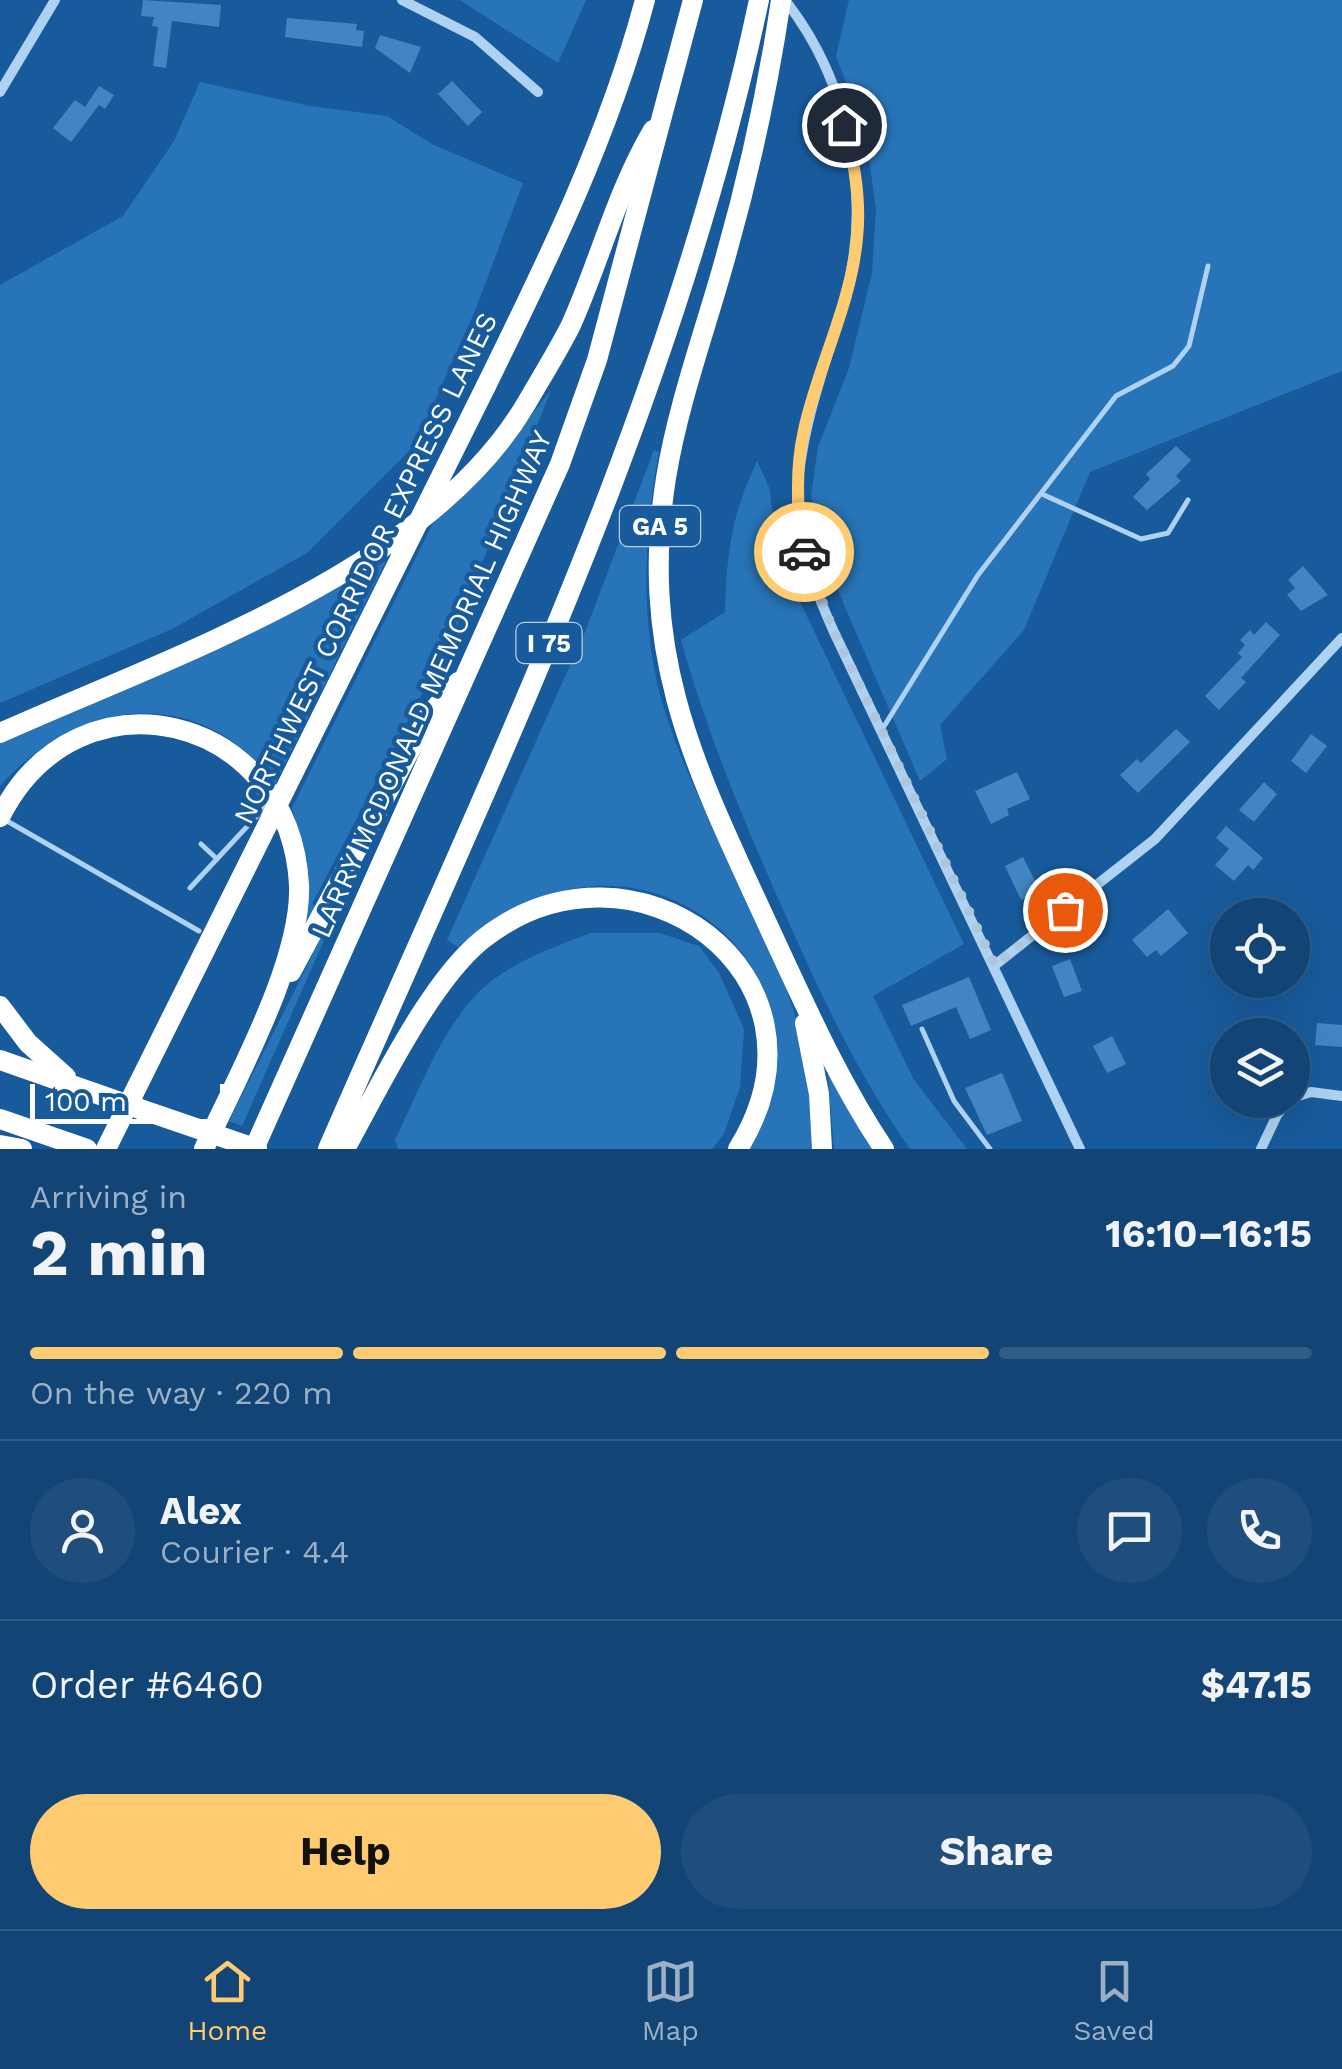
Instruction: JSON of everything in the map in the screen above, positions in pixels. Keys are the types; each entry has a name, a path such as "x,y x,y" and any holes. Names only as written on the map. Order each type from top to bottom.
{"highway":[{"name":"NORTHWEST CORRIDOR EXPRESS LANES","path":"106,1149 561,234 598,143 646,0"},
{"name":"LARRY MCDONALD MEMORIAL HIGHWAY","path":"256,1149 526,549 584,395 667,106 693,0"},
{"name":"I 75","path":"328,1149 594,541 661,355 759,0"},
{"name":"GA 5","path":"783,0 727,253 671,451 661,514 659,599 681,727 794,982 820,1094 822,1149"},
{"path":"0,733 323,586 390,544 445,498 524,407 570,327 629,171 667,106"},
{"path":"254,1039 429,715 476,661"},
{"path":"0,817 24,782 47,761 86,736 128,724 172,726 203,734 246,763 273,798 296,860 297,910 286,957 204,1149"},
{"path":"345,1149 434,997 465,955 496,929 532,910 557,902 601,898 643,902 697,924 719,940 751,983 760,1010 764,1065 752,1118 738,1149"},
{"path":"794,982 852,1098 884,1149"},
{"path":"0,1006 28,1043 79,1088"},
{"path":"0,1060 256,1149"},
{"path":"0,1118 87,1149"},
{"path":"0,1145 22,1149"}],"street":[{"path":"0,92 55,0"},
{"path":"402,0 475,37 538,92"},
{"path":"783,0 810,32 835,92 854,158 858,237 846,295 803,432 799,518 817,593 1080,1149"},
{"path":"995,965 1155,839 1342,638"},
{"path":"1310,1092 1342,1096"},
{"path":"1261,1149 1280,1118"}],"lane":[{"path":"882,728 978,576 1116,396 1173,366 1189,346 1208,266"},
{"path":"1044,494 1141,540 1168,533 1188,500"},
{"path":"190,888 273,798"},
{"path":"0,817 199,932"},
{"path":"201,844 217,859"},
{"path":"922,1029 954,1102 990,1149"}],"shaded area":[{"path":"460,0 586,0 558,63"},
{"path":"849,0 1342,0 1342,371 1090,472 1024,630 940,725 947,759 920,781 836,586 811,497 818,447 849,368 872,273 876,210 866,136 836,56"},
{"path":"200,82 310,106 387,116 432,144 523,183 475,311 415,445 307,553 172,629 0,703 0,285 123,216 174,141"},
{"path":"551,390 455,631 312,904 318,908 306,933 300,931 307,862 292,808 434,521 501,453"},
{"path":"654,450 659,452 646,584 657,683 697,794 786,989 806,1059 815,1149 749,1149 771,1091 775,1054 772,1019 762,986 745,957 723,932 695,911 665,896 631,888 576,888 522,905 458,947 447,940 585,632"},
{"path":"757,461 769,487 779,558 964,944 873,996 914,1080 967,1149 910,1149 855,1061 766,872 691,675 681,640 725,612 732,535"},
{"path":"386,561 275,784 245,751 212,729 176,717 139,713 102,719 66,734 32,756 0,786 0,740"},
{"path":"324,932 326,936 242,1126 229,1121"},
{"path":"591,933 660,933 699,946 719,973 744,1029 740,1087 724,1134 712,1149 398,1149 395,1140 430,1065 475,996 514,966"},
{"path":"835,1074 877,1149 834,1149 828,1075"}],"building":[{"path":"143,0 221,5 219,27 172,21 166,68 153,66 158,27 152,26 154,17 141,16"},
{"path":"287,18 357,24 356,30 364,31 362,47 285,37"},
{"path":"380,35 421,47 410,73 375,48"},
{"path":"452,81 482,112 468,126 438,94"},
{"path":"99,86 114,95 105,109 99,105 71,142 53,128 75,100 85,107"},
{"path":"1176,446 1191,460 1176,476 1181,481 1147,510 1133,497 1150,479 1146,474"},
{"path":"1303,566 1328,595 1301,611 1287,595 1295,588 1288,580"},
{"path":"1266,622 1280,635 1241,678 1246,682 1219,710 1205,696 1242,657 1238,653 1245,645 1240,640 1250,630 1254,635"},
{"path":"1176,729 1190,742 1138,793 1120,775 1137,759 1141,763"},
{"path":"1311,734 1327,746 1306,773 1291,761"},
{"path":"1017,772 1030,799 1007,809 1009,815 991,824 975,791"},
{"path":"1264,782 1277,794 1254,822 1239,810"},
{"path":"1226,826 1263,858 1253,870 1248,865 1234,881 1215,865 1229,849 1216,838"},
{"path":"1023,857 1040,891 1021,900 1005,866"},
{"path":"1168,909 1188,933 1161,956 1156,950 1147,957 1132,940"},
{"path":"1070,959 1082,991 1064,997 1052,966"},
{"path":"969,977 991,1030 970,1039 956,1007 911,1026 902,1005"},
{"path":"1317,1023 1342,1025 1342,1047 1315,1045"},
{"path":"1112,1036 1126,1064 1107,1073 1093,1046"},
{"path":"1002,1073 1022,1121 987,1135 965,1088"}],"way so far":[{"path":"804,552 833,630 995,965 1065,910"}],"route":[{"path":"804,552 797,502 803,432 846,295 858,237 854,158 844,125"}]}
